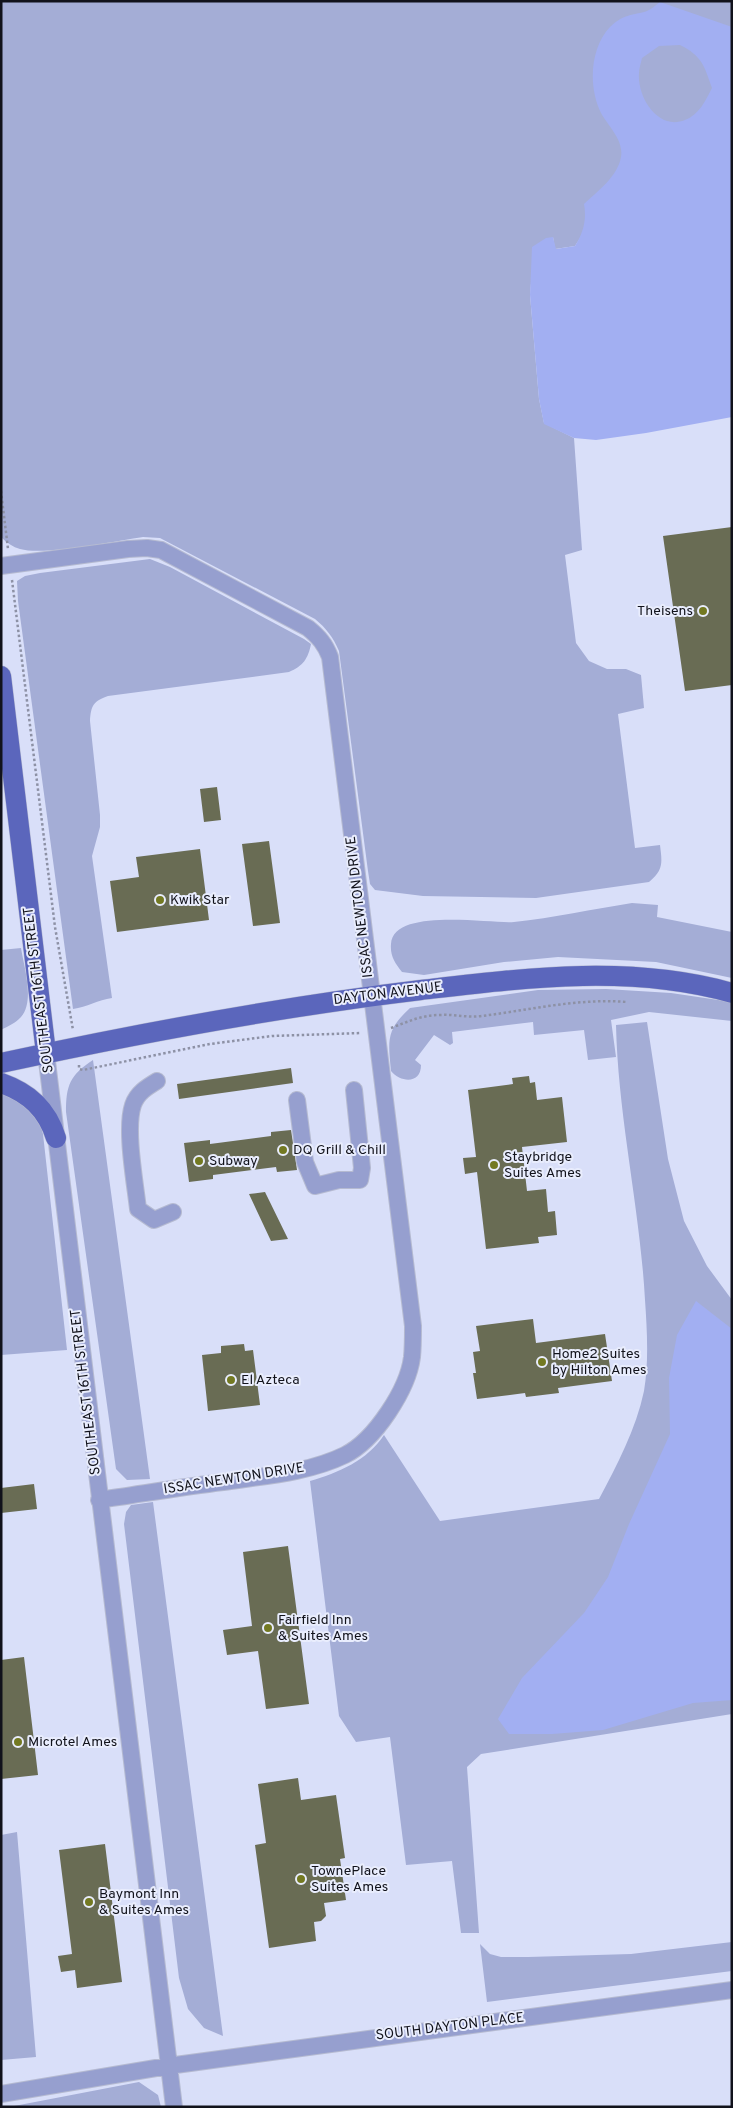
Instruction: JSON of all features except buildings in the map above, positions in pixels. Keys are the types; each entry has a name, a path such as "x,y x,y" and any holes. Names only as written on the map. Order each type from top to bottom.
{"main road":[{"name":"SOUTHEAST 16TH STREET","path":"1,676 6,759 46,1054"},
{"name":"DAYTON AVENUE","path":"1,1063 170,1027 298,1006 493,982 560,976 637,976 714,988 732,993"},
{"path":"1,1082 23,1092 44,1110 52,1124 56,1138"}],"street":[{"name":"ISSAC NEWTON DRIVE","path":"1,566 147,548 161,550 308,628 320,638 330,657 413,1326 412,1358 395,1402 366,1439 347,1454 324,1463 283,1474 99,1500"},
{"name":"SOUTHEAST 16TH STREET","path":"46,1054 174,2107"},
{"path":"157,1081 142,1090 133,1105 130,1127 138,1208 154,1220 173,1212"},
{"path":"297,1100 305,1162 315,1186 339,1180 360,1180 362,1168 354,1090"},
{"name":"SOUTH DAYTON PLACE","path":"1,2094 168,2066 732,1990"}],"path":[{"path":"1,491 7,543"},
{"path":"12,585 54,927 70,1014"},
{"path":"392,1028 414,1020 439,1015 479,1016 586,1003 627,1002"},
{"path":"79,1069 83,1070 210,1044 272,1036 320,1033 358,1034"}],"shaded area":[{"path":"1,1 732,1 732,96 584,232 575,246 555,249 553,237 532,271 530,295 539,399 544,423 574,438 582,550 565,555 576,643 589,661 607,669 626,669 641,675 644,708 618,714 635,848 660,845 660,870 649,882 536,898 423,896 375,890 370,884 368,871 339,651 332,637 319,622 160,538 143,537 63,549 31,551 15,547 1,537"},
{"path":"660,2 732,27 732,417 596,440 574,438 544,424 539,399 530,295 532,247 546,238 553,237 556,249 575,246 584,226 584,204 616,171 621,157 620,145 597,103 593,80 595,57 603,36 610,27 626,16 648,11","holes":["680,45 698,57 707,73 712,88 702,107 690,118 675,122 666,121 651,110 642,92 639,82 642,58 659,46"]},
{"path":"150,559 170,567 311,644 304,661 289,672 108,696 99,700 94,705 90,721 100,827 92,856 112,998 73,1009 18,601 17,581 25,576 40,573"},
{"path":"632,903 658,905 657,917 732,932 732,978 656,962 558,957 504,962 424,975 402,972 391,952 391,944 396,933 408,925 424,921 514,922"},
{"path":"21,948 28,993 27,1002 21,1017 1,1030 1,950"},
{"path":"606,989 671,993 732,1002 732,1021 649,1012 611,1020 616,1057 588,1060 584,1030 534,1035 533,1022 452,1032 453,1043 450,1045 434,1035 415,1060 421,1065 418,1076 410,1080 400,1078 391,1071 390,1036 396,1023 410,1008 538,990"},
{"path":"647,1022 668,1159 684,1221 707,1266 732,1300 732,1714 481,1754 467,1767 479,1933 461,1933 452,1861 406,1865 390,1737 356,1742 339,1716 310,1481 342,1470 370,1452 384,1435 440,1521 599,1499 631,1433 641,1405 646,1380 647,1334 642,1266 621,1094 616,1025"},
{"path":"93,1060 150,1479 127,1480 116,1469 66,1112 68,1088 74,1076"},
{"path":"1,1090 36,1108 43,1134 67,1350 1,1355"},
{"path":"696,1301 732,1329 732,1700 693,1703 603,1730 552,1734 509,1734 498,1719 522,1678 584,1613 608,1577 629,1524 670,1434 669,1378 677,1335"},
{"path":"153,1502 223,2036 204,2028 188,2009 179,1978 124,1524 126,1512 131,1505"},
{"path":"17,1832 36,2057 1,2060 1,1835"},
{"path":"732,1942 732,1971 487,2002 480,1944 490,1954 501,1957 528,1957 631,1954"},
{"path":"139,2082 158,2095 161,2107 9,2107"}],"place":[{"name":"Theisens","path":"703,611"},
{"name":"Kwik Star","path":"160,900"},
{"name":"DQ Grill & Chill","path":"283,1150"},
{"name":"Subway","path":"199,1161"},
{"name":"Staybridge Suites Ames","path":"494,1165"},
{"name":"Home2 Suites by Hilton Ames","path":"542,1362"},
{"name":"El Azteca","path":"231,1380"},
{"name":"Fairfield Inn & Suites Ames","path":"268,1628"},
{"name":"Microtel Ames","path":"18,1742"},
{"name":"TownePlace Suites Ames","path":"301,1879"},
{"name":"Baymont Inn & Suites Ames","path":"89,1902"}]}
